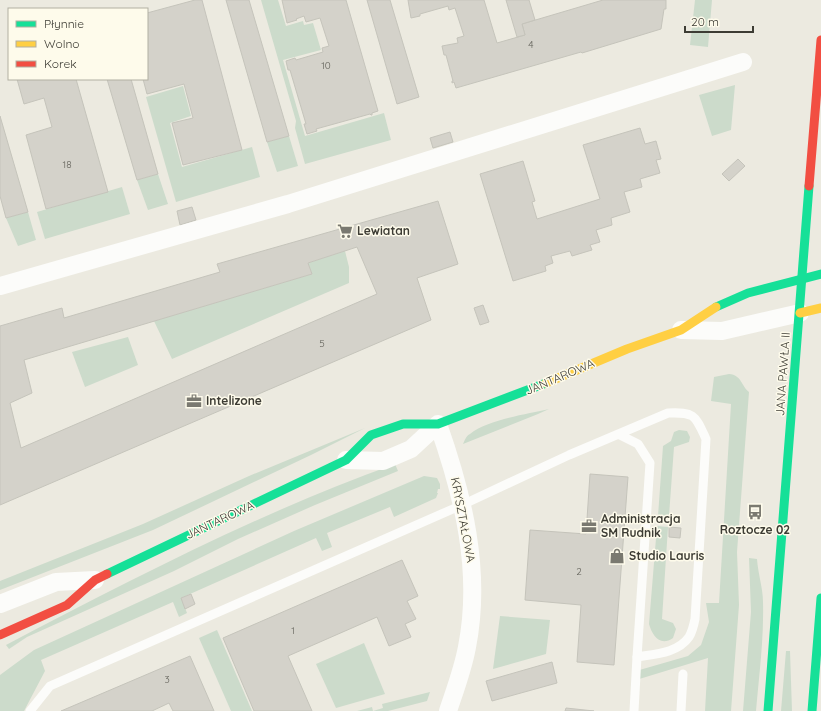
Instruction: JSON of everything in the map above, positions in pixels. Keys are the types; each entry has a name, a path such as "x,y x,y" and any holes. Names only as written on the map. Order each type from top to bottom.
{"street":[{"name":"JANA PAWŁA II","path":"768,711 821,40"},
{"path":"0,286 288,204 743,62"},
{"name":"JANTAROWA","path":"0,636 67,605 94,580 346,460 371,435 403,424 438,424 514,396 627,349 681,330 717,306 748,293 821,274"},
{"path":"800,313 821,308"},
{"name":"JANTAROWA","path":"681,330 722,331 800,313"},
{"name":"JANTAROWA","path":"346,460 383,461 411,449 438,424"},
{"name":"KRYSZTAŁOWA","path":"438,424 449,455 462,505 471,553 473,595 470,632 464,662 448,711"},
{"name":"JANTAROWA","path":"0,604 56,582 94,580"},
{"path":"812,711 821,598"}],"lane":[{"path":"30,711 50,686 462,505 569,455 668,412 685,412 697,419 706,439 695,619 689,636 677,648 656,654 637,657"},
{"path":"618,434 638,444 650,463 634,711"},
{"path":"681,711 683,674"}],"green space":[{"path":"261,0 278,0 286,26 303,21 304,25 313,23 321,50 283,60 305,136 384,113 391,140 305,164 295,128 296,121"},
{"path":"695,0 712,0 708,47 690,45"},
{"path":"735,85 731,130 712,136 699,95"},
{"path":"183,86 191,116 170,123 182,167 252,147 260,177 176,202 146,97"},
{"path":"289,136 298,166 277,172 267,142"},
{"path":"158,174 168,204 148,210 137,180"},
{"path":"122,187 130,214 45,239 37,212"},
{"path":"28,212 36,240 18,246 6,218"},
{"path":"345,251 349,267 349,283 172,359 154,321 312,274 308,263"},
{"path":"128,337 138,365 85,387 72,352"},
{"path":"729,374 736,376 749,392 737,552 739,605 731,711 705,711 708,658 636,680 636,671 688,656 701,645 709,622 706,603 719,603 731,404 711,401 714,377"},
{"path":"549,409 463,444 469,435 486,425 508,418"},
{"path":"365,428 153,530 0,590 0,581 143,524 249,476"},
{"path":"679,430 687,431 690,437 689,442 674,447 669,516 658,516 663,446 671,441 674,432"},
{"path":"395,464 398,471 238,539 174,571 27,637 9,649 6,645 149,571 246,525 295,503"},
{"path":"424,476 437,478 440,484 440,489 438,489 436,498 394,517 390,507 327,533 332,547 322,551 316,538 181,598 187,613 179,617 173,602 41,660 45,671 24,711 0,711 0,675 34,650 294,531"},
{"path":"657,526 668,527 662,619 673,623 676,629 673,638 664,641 654,636 649,624"},
{"path":"749,558 757,559 763,597 762,643 756,711 743,711 751,612"},
{"path":"500,616 550,620 546,654 493,669"},
{"path":"217,630 252,711 231,711 199,638"},
{"path":"364,643 385,694 336,708 316,664"},
{"path":"786,651 790,651 792,711 781,711"},
{"path":"430,692 427,701 388,711 373,711 383,708 382,704"},
{"path":"372,707 373,711 357,711"}],"building":[{"path":"195,0 202,0 242,150 183,165 172,123 193,118 184,84 147,94 143,80 148,80 148,13"},
{"path":"226,0 249,0 289,136 267,142"},
{"path":"282,0 346,0 378,111 372,113 372,115 370,114 316,129 317,131 307,134 304,124 306,124 286,61 295,58 296,60 323,52 322,48 329,46 320,18 306,22 304,16 287,23"},
{"path":"367,0 390,0 419,97 397,104"},
{"path":"408,0 484,0 497,43 525,35 522,24 603,0 666,0 666,9 664,9 661,29 582,53 581,52 456,88 454,82 452,83 453,81 446,55 444,55 442,46 458,43 457,38 464,36 455,8 449,10 448,6 411,18"},
{"path":"506,0 529,0 535,20 522,24 525,35 517,37"},
{"path":"17,80 76,80 108,192 46,209 26,135 52,127 44,98 24,104"},
{"path":"107,80 131,80 158,174 137,180"},
{"path":"0,116 28,212 6,218 0,196"},
{"path":"640,128 645,144 656,141 661,159 656,160 660,173 640,179 642,187 624,192 630,212 611,218 612,225 596,230 600,242 590,245 592,250 572,256 570,251 551,256 553,263 545,266 546,271 513,281 480,174 523,161 535,201 532,202 537,219 600,199 583,145"},
{"path":"450,132 453,142 433,148 430,138"},
{"path":"738,159 745,166 729,181 722,174"},
{"path":"438,201 458,264 417,278 431,320 0,505 0,326 62,308 64,318 220,272 217,264","holes":["357,247 377,294 21,448 10,403 32,393 24,360 312,274 308,263"]},
{"path":"192,207 196,220 180,225 177,211"},
{"path":"483,305 489,322 480,325 474,308"},
{"path":"590,474 628,477 614,665 577,662 581,605 525,600 530,530 586,534"},
{"path":"669,527 681,528 680,538 669,537"},
{"path":"402,560 418,596 407,601 416,619 405,624 411,637 389,646 377,617 288,656 312,711 254,711 223,638"},
{"path":"191,594 195,604 185,609 181,598"},
{"path":"190,656 214,711 173,711 169,703 152,711 61,711"},
{"path":"552,662 557,683 492,701 486,681"},
{"path":"566,708 594,711 565,711"}],"traffic: fast":[{"path":"768,711 809,186"},
{"path":"716,307 748,293 821,274"},
{"path":"107,574 346,460 371,435 403,424 438,424 546,383"},
{"path":"812,711 821,598"}],"traffic: slow":[{"path":"546,383 627,349 681,330 716,307"},
{"path":"800,313 821,308"}],"traffic: jam":[{"path":"809,186 821,40"},
{"path":"0,635 67,605 95,580 107,574"}],"place":[{"name":"Lewiatan","path":"345,231"},
{"name":"Intelizone","path":"194,401"},
{"name":"Roztocze 02","path":"755,512"},
{"name":"Administracja SM Rudnik","path":"589,526"},
{"name":"Studio Lauris","path":"617,556"}]}
